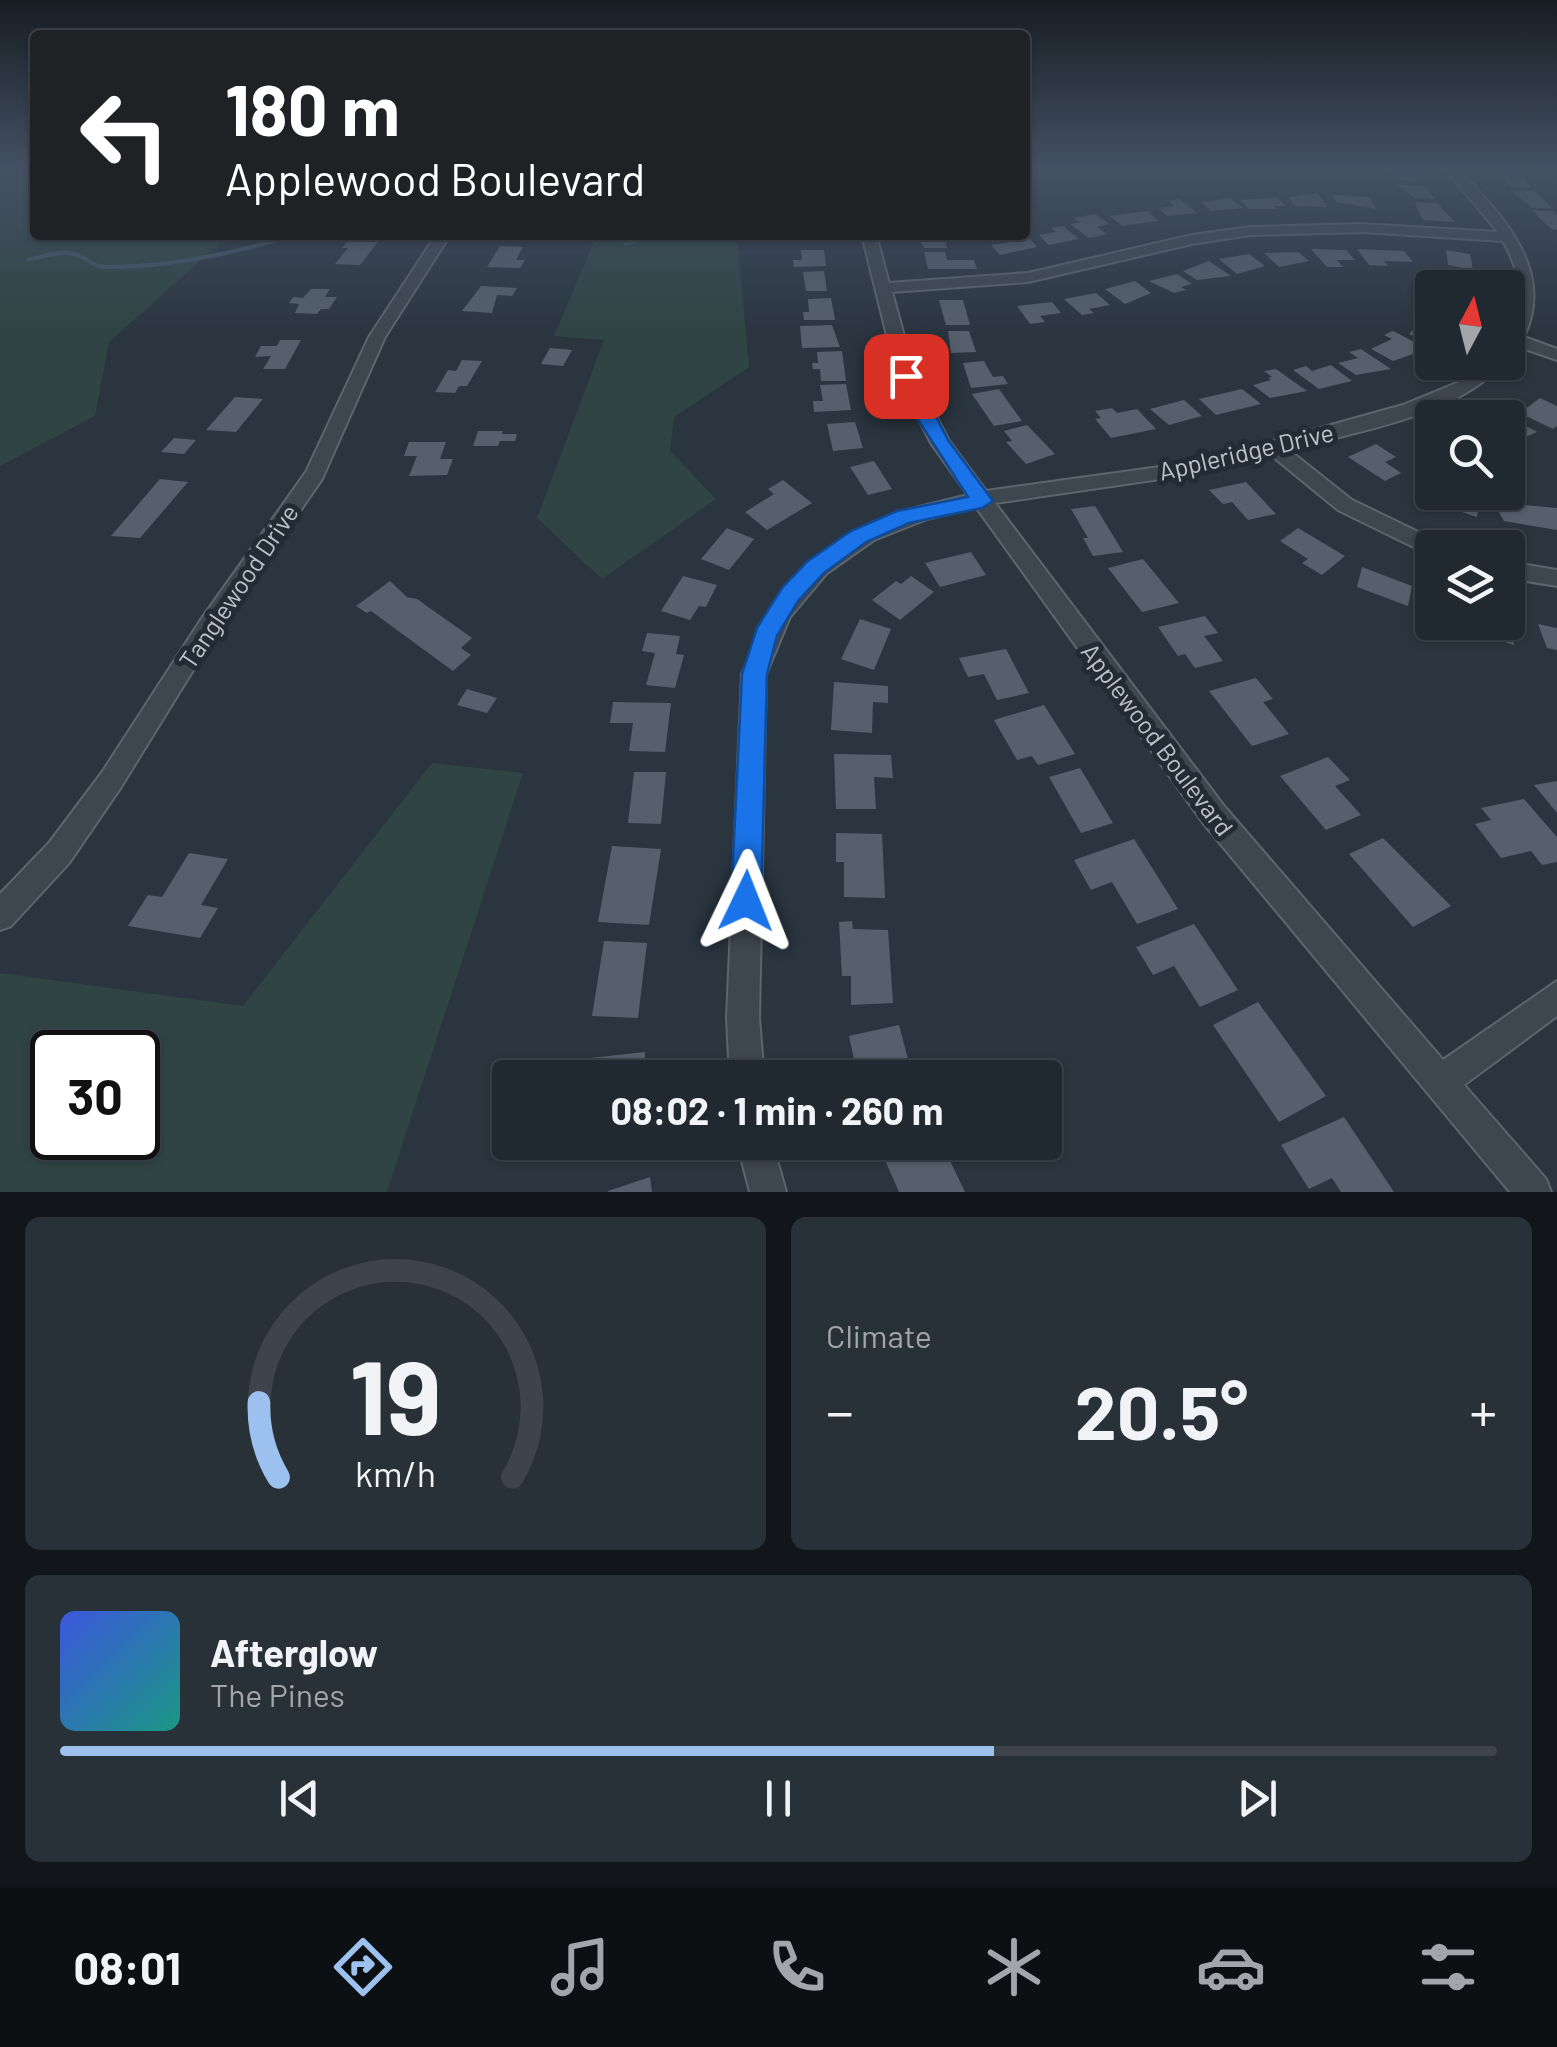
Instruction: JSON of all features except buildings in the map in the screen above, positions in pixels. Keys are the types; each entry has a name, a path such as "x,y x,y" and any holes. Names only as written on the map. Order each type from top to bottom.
{"street":[{"path":"1498,224 1524,260 1530,288 1525,322"},
{"path":"882,288 960,286 1026,278 1177,242 1256,230 1335,228 1510,237"},
{"name":"Tanglewood Drive","path":"0,915 50,864 112,779 208,627 315,474 377,337 440,240"},
{"name":"Applewood Boulevard","path":"870,240 915,401 982,501 1214,816 1533,1192"},
{"path":"1525,349 1557,356"},
{"name":"Appleridge Drive","path":"746,1060 742,1018 754,674 766,634 790,594 816,567 858,536 904,516 1167,472 1275,448 1424,405 1473,380"},
{"path":"1275,448 1345,505 1415,539"},
{"path":"1525,573 1557,578"},
{"path":"1439,1082 1557,997"},
{"path":"759,1160 768,1192"}],"green space":[{"path":"0,224 30,224 30,240 223,240 109,342 95,416 0,466"},
{"path":"595,240 737,240 749,367 674,417 670,451 716,499 602,579 537,518 604,340 554,336"},
{"path":"432,763 523,773 387,1192 0,1192 0,973 243,1006"}],"waterway":[{"path":"28,260 68,253 102,267 156,265 275,240"},
{"path":"625,244 639,240"}],"route":[{"path":"746,901 754,674 766,634 790,594 816,567 858,536 904,516 982,501 940,443 915,401 906,376"}]}
